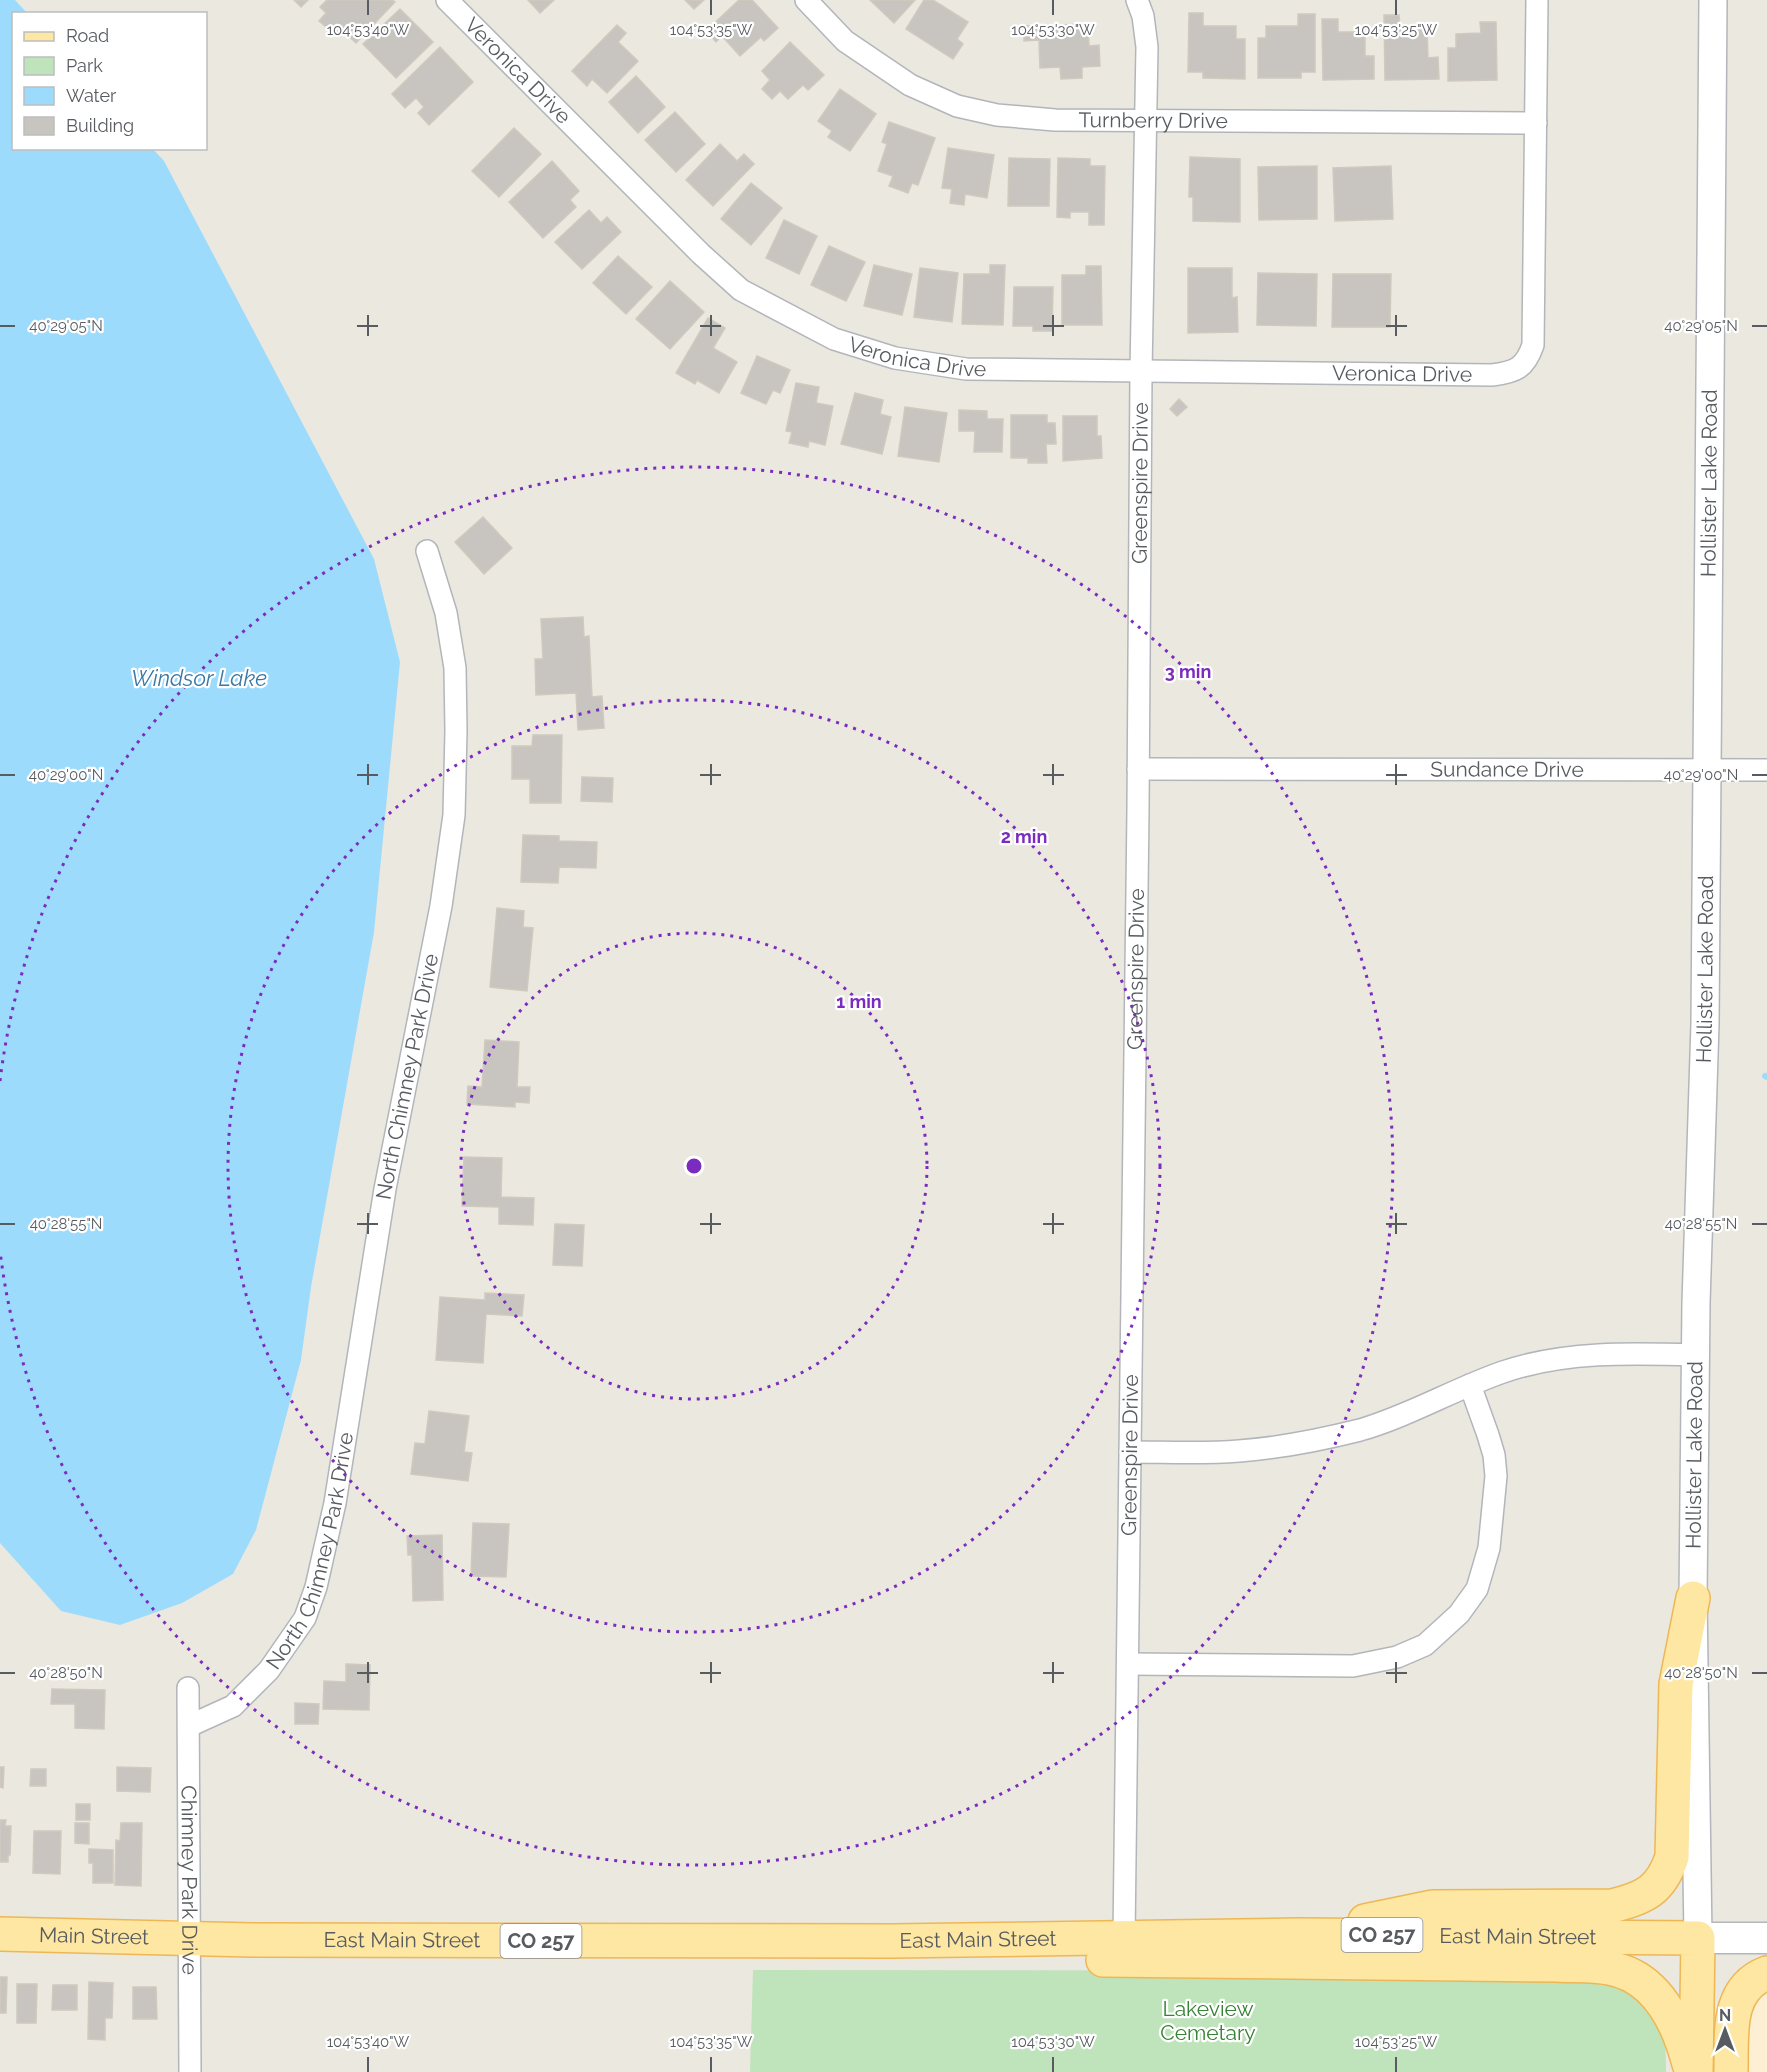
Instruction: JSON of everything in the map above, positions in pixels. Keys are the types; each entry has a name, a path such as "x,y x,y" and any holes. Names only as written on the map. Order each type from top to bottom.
{"main road":[{"path":"1298,1935 1433,1907 1612,1906 1634,1901 1659,1884 1667,1872 1672,1857 1676,1684 1693,1598"},
{"name":"Main Street","path":"0,1934 189,1939"},
{"name":"East Main Street","path":"189,1939 893,1941 1298,1935 1767,1938"},
{"path":"1696,2072 1698,1938"},
{"path":"893,1941 1028,1959 1557,1965 1609,1968 1635,1977 1662,2001 1677,2026 1691,2072"},
{"path":"1731,2072 1733,2013 1736,2002 1749,1986 1767,1973"}],"street":[{"name":"Veronica Drive","path":"447,0 701,254 741,290 834,339 895,358 966,369 1492,375 1507,373 1520,367 1528,359 1533,345 1536,123"},
{"name":"Turnberry Drive","path":"806,0 845,41 910,85 957,106 997,115 1054,120 1536,123"},
{"name":"Greenspire Drive","path":"1124,1938 1144,120 1147,47 1143,16 1137,0"},
{"path":"1536,123 1537,0"},
{"name":"Hollister Lake Road","path":"1698,1938 1693,1598 1696,1303 1705,1024 1713,0"},
{"name":"North Chimney Park Drive","path":"189,1726 233,1706 269,1670 306,1618 319,1575 335,1503 384,1201 441,906 454,815 456,731 454,668 446,613 427,551"},
{"name":"Sundance Drive","path":"1138,769 1767,771"},
{"path":"1130,1452 1236,1452 1280,1448 1361,1430 1505,1371 1571,1358 1634,1353 1696,1355"},
{"path":"1128,1664 1353,1666 1397,1657 1425,1645 1459,1614 1477,1589 1489,1548 1496,1476 1494,1455 1470,1384"},
{"name":"Chimney Park Drive","path":"188,1688 190,2072"}],"shaded area":[{"path":"1767,1978 1767,2072 1739,2072 1738,2034"}],"green space":[{"name":"Lakeview Cemetary","path":"753,1970 1547,1971 1621,1980 1665,2023 1666,2072 750,2072"}],"water":[{"name":"Windsor Lake","path":"0,0 15,0 26,12 12,12 12,150 154,150 164,161 374,559 400,662 374,932 311,1287 301,1360 256,1530 233,1574 182,1603 120,1625 61,1611 0,1543"}],"building":[{"path":"294,0 308,0 301,7"},
{"path":"327,0 392,0 395,2 356,43 340,28 334,34 319,21 326,13 320,7"},
{"path":"528,0 554,0 540,13"},
{"path":"685,0 704,0 694,9"},
{"path":"739,0 752,0 778,28 764,41 761,37 740,56 722,36 716,42 706,31"},
{"path":"870,0 915,0 894,23"},
{"path":"924,0 933,0 968,22 957,39 963,44 953,59 906,29"},
{"path":"400,9 433,42 396,78 363,44"},
{"path":"1189,13 1203,13 1203,26 1236,26 1236,39 1245,39 1245,79 1203,78 1203,72 1188,72"},
{"path":"1298,14 1315,14 1315,72 1301,72 1301,78 1258,78 1258,38 1266,38 1266,26 1298,26"},
{"path":"1384,15 1399,15 1400,29 1427,29 1428,58 1438,57 1439,79 1385,80"},
{"path":"1322,19 1338,19 1338,32 1365,32 1365,56 1374,56 1374,79 1323,80"},
{"path":"1480,22 1496,22 1497,80 1448,81 1448,48 1456,48 1456,34 1481,33"},
{"path":"1088,24 1089,46 1099,45 1100,66 1082,67 1082,78 1061,79 1060,67 1040,68 1039,40 1024,41 1024,26"},
{"path":"617,25 626,33 618,42 638,61 607,93 592,79 587,86 572,71"},
{"path":"790,42 824,75 808,90 803,85 788,99 780,91 772,99 762,89 770,80 762,71"},
{"path":"440,47 473,82 429,125 418,113 424,107 416,98 405,108 392,94"},
{"path":"636,76 665,107 638,133 609,102"},
{"path":"840,89 876,114 850,151 828,137 832,131 818,121"},
{"path":"675,112 705,144 676,172 645,140"},
{"path":"889,122 935,138 918,185 912,183 908,193 889,186 893,176 878,171 887,144 882,142"},
{"path":"514,128 541,154 499,197 472,171"},
{"path":"720,144 737,161 744,154 754,164 713,206 686,180"},
{"path":"948,148 994,155 987,198 965,194 964,205 950,203 952,189 942,188"},
{"path":"1190,157 1240,159 1240,222 1193,221 1193,197 1189,197"},
{"path":"1009,158 1050,159 1049,206 1008,206"},
{"path":"1058,158 1090,159 1090,166 1105,166 1104,225 1089,225 1089,212 1070,212 1070,218 1057,217"},
{"path":"552,161 579,191 570,200 576,207 543,238 509,202"},
{"path":"1317,166 1317,219 1259,220 1258,167"},
{"path":"1391,166 1393,219 1335,221 1333,168"},
{"path":"751,183 782,208 751,245 721,219"},
{"path":"589,210 601,223 607,217 621,232 582,269 555,242"},
{"path":"784,220 817,236 799,274 766,258"},
{"path":"829,246 865,262 846,301 811,285"},
{"path":"618,256 652,287 626,314 593,283"},
{"path":"874,265 912,274 902,315 864,306"},
{"path":"990,265 1005,265 1003,325 962,324 964,274 990,274"},
{"path":"1086,266 1101,266 1102,325 1062,325 1062,275 1086,275"},
{"path":"920,268 958,273 952,322 914,317"},
{"path":"1188,268 1232,268 1232,298 1237,297 1238,332 1188,333"},
{"path":"1258,273 1317,274 1316,326 1257,325"},
{"path":"1333,274 1391,274 1390,327 1332,327"},
{"path":"670,281 704,312 670,349 636,319"},
{"path":"1014,287 1053,287 1052,331 1033,331 1033,326 1013,326"},
{"path":"708,318 725,328 713,348 737,362 719,393 697,380 695,384 676,373"},
{"path":"757,356 790,370 780,393 773,390 766,404 741,393"},
{"path":"796,383 819,387 816,403 833,406 825,445 809,441 808,447 789,443 792,432 786,431"},
{"path":"855,393 883,400 880,414 891,417 882,454 841,444"},
{"path":"1179,399 1187,407 1177,416 1170,409"},
{"path":"905,407 947,413 939,462 898,456"},
{"path":"959,410 987,411 987,419 1003,419 1002,452 974,452 975,431 959,431"},
{"path":"1011,415 1047,415 1047,423 1055,423 1056,444 1046,444 1047,463 1028,463 1028,458 1011,458"},
{"path":"1063,416 1097,416 1097,436 1101,436 1102,458 1063,461"},
{"path":"483,517 512,548 484,574 455,542"},
{"path":"583,617 584,637 589,636 592,697 602,696 604,728 578,730 576,693 536,695 535,659 543,659 541,619"},
{"path":"533,735 562,735 561,803 530,803 530,779 512,779 512,746 532,746"},
{"path":"582,777 613,778 612,802 581,801"},
{"path":"523,835 559,836 559,841 597,842 596,868 559,867 558,883 521,882"},
{"path":"497,908 524,911 523,927 533,928 527,991 490,987"},
{"path":"485,1040 519,1042 517,1087 530,1087 529,1103 515,1102 515,1107 467,1104 468,1086 482,1087"},
{"path":"464,1157 502,1158 501,1197 534,1198 533,1225 499,1224 499,1207 462,1206"},
{"path":"555,1224 584,1225 582,1266 553,1265"},
{"path":"485,1293 524,1295 522,1316 486,1314 483,1363 436,1360 440,1297 485,1300"},
{"path":"429,1411 469,1416 464,1452 472,1453 468,1481 411,1474 415,1443 425,1444"},
{"path":"473,1523 509,1524 506,1577 471,1576"},
{"path":"442,1535 443,1600 413,1601 412,1555 408,1555 407,1536"},
{"path":"346,1664 370,1665 369,1710 323,1709 324,1681 346,1682"},
{"path":"52,1689 105,1690 104,1729 75,1728 75,1704 51,1704"},
{"path":"295,1703 319,1704 318,1724 295,1724"},
{"path":"0,1767 4,1767 3,1788 0,1787"},
{"path":"117,1767 151,1768 150,1792 117,1791"},
{"path":"31,1769 46,1769 46,1786 30,1786"},
{"path":"76,1804 90,1804 90,1820 76,1820"},
{"path":"0,1820 6,1820 5,1826 11,1826 8,1862 0,1862"},
{"path":"75,1823 89,1823 89,1844 75,1843"},
{"path":"121,1823 142,1823 141,1886 115,1885 116,1840 120,1841"},
{"path":"34,1831 61,1831 60,1874 33,1873"},
{"path":"89,1849 113,1850 113,1883 93,1883 93,1863 89,1863"},
{"path":"0,1977 7,1977 6,2013 0,2013"},
{"path":"89,1982 113,1983 112,2018 105,2018 105,2040 88,2039"},
{"path":"17,1984 37,1984 36,2023 17,2023"},
{"path":"53,1985 77,1985 77,2010 52,2010"},
{"path":"133,1987 156,1987 157,2019 133,2019"}]}
